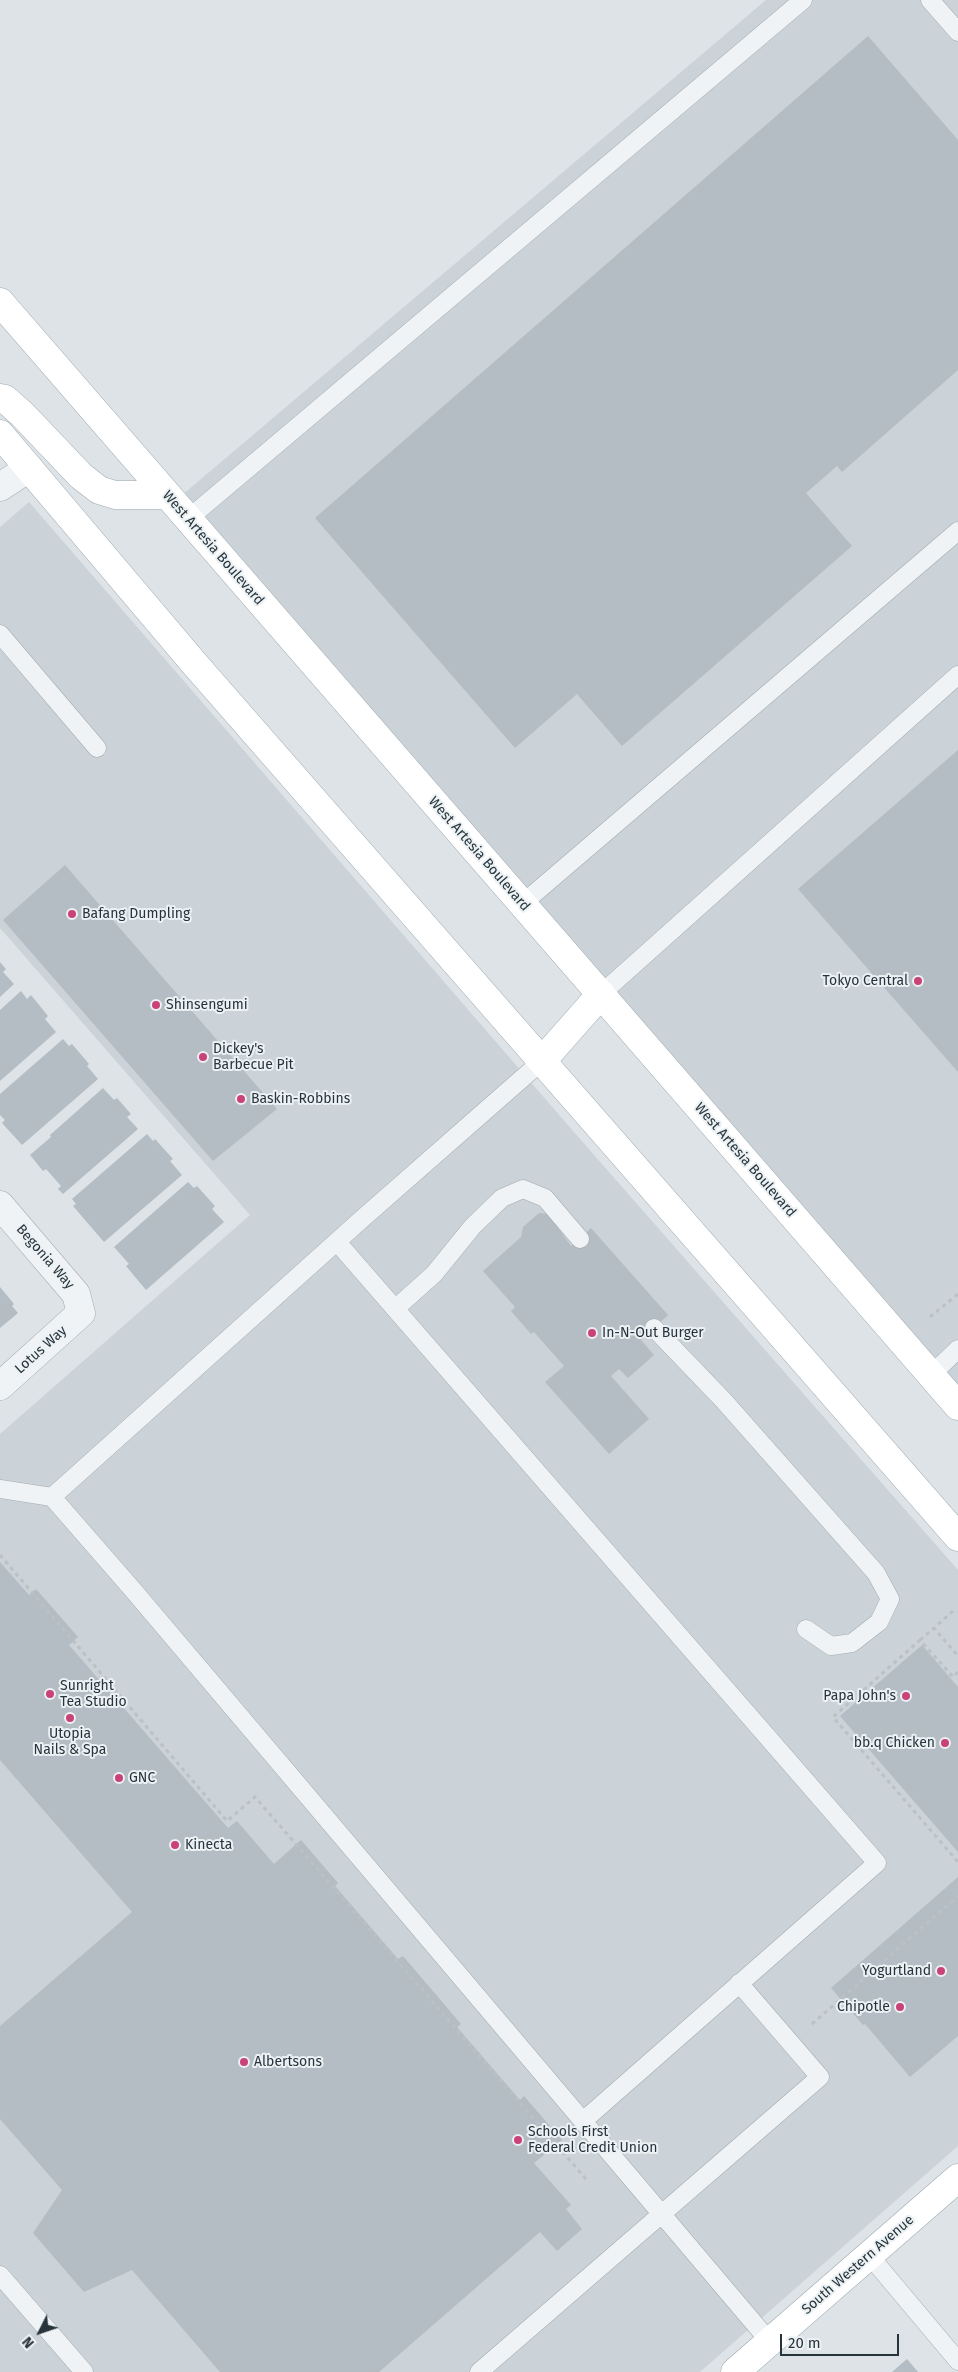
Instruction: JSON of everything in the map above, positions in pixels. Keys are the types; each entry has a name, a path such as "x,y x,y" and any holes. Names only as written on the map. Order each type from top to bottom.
{"main road":[{"name":"West Artesia Boulevard","path":"0,302 958,1406"},
{"path":"0,398 5,399 22,414 81,476 99,490 115,495 166,495"},
{"path":"0,434 193,662 958,1538"},
{"path":"542,1061 601,994"},
{"name":"South Western Avenue","path":"735,2372 958,2178"}],"street":[{"path":"0,487 29,468"},
{"name":"Begonia Way","path":"0,1205 76,1294 82,1313"},
{"name":"Lotus Way","path":"0,1386 82,1313"}],"lane":[{"path":"188,519 803,0"},
{"path":"930,0 958,32"},
{"path":"522,904 958,531"},
{"path":"0,634 97,748"},
{"path":"601,994 958,675"},
{"path":"52,1498 542,1061"},
{"path":"396,1308 434,1274 473,1226 502,1198 523,1189 546,1198 580,1239"},
{"path":"337,1242 877,1863 583,2121"},
{"path":"654,1328 724,1401 876,1574 890,1599 879,1622 852,1643 831,1646 806,1629"},
{"path":"931,1374 958,1349"},
{"path":"0,1489 52,1498 139,1597 770,2342"},
{"path":"479,2372 820,2076 739,1983"},
{"path":"869,2255 958,2361"},
{"path":"0,2275 84,2372"}],"path":[{"path":"930,1317 958,1294"},
{"path":"0,1555 227,1821 254,1797 586,2179"},
{"path":"953,1611 833,1717 958,1862"},
{"path":"934,1628 958,1656"},
{"path":"920,1640 953,1677 958,1672"},
{"path":"812,2024 958,1896"}],"shaded area":[{"path":"766,0 958,0 958,1390 181,496"},
{"path":"29,502 573,1131 958,1570 958,2146 700,2372 0,2372 0,1434 250,1215 0,928 0,527"}],"building":[{"path":"868,36 958,140 958,370 842,472 837,466 806,493 852,546 622,746 577,694 515,748 315,518"},
{"name":"Tokyo Central","path":"958,750 958,1072 798,889"},
{"path":"65,865 277,1109 213,1161 3,920"},
{"path":"0,962 6,969 3,972 14,984 0,997"},
{"path":"21,991 27,999 31,995 48,1016 45,1019 56,1032 0,1081 0,1010"},
{"path":"63,1039 69,1046 72,1044 89,1064 87,1066 98,1079 22,1145 2,1123 5,1120 0,1115 0,1094"},
{"path":"103,1088 114,1100 117,1098 131,1114 127,1117 138,1129 63,1194 58,1189 61,1186 46,1169 43,1171 30,1155"},
{"path":"147,1134 153,1141 155,1139 173,1159 170,1161 182,1175 104,1242 73,1206 76,1204 72,1199"},
{"path":"188,1182 194,1188 197,1186 215,1206 212,1209 224,1222 146,1290 126,1266 129,1264 114,1247"},
{"name":"In-N-Out Burger","path":"539,1213 548,1214 571,1246 591,1228 668,1315 641,1340 654,1355 628,1378 619,1369 611,1376 649,1419 609,1454 545,1382 564,1366 534,1332 531,1334 511,1311 515,1307 483,1271 521,1237 523,1227"},
{"path":"0,1287 14,1304 12,1306 18,1313 0,1328"},
{"name":"Albertsons","path":"0,1562 29,1595 36,1589 78,1637 69,1645 228,1828 237,1821 274,1864 301,1840 338,1883 335,1886 398,1959 403,1956 461,2024 457,2027 520,2100 524,2096 562,2140 534,2163 571,2205 566,2209 582,2229 557,2251 540,2232 379,2372 220,2372 132,2270 84,2292 33,2233 62,2190 0,2119 0,2026 132,1912 0,1760"},
{"path":"922,1645 958,1687 958,1852 840,1716"},
{"path":"958,1877 958,2036 910,2077 865,2024 863,2025 831,1988"},
{"path":"907,2359 918,2372 892,2372"}],"place":[{"name":"Bafang Dumpling","path":"72,914"},
{"name":"Tokyo Central","path":"918,981"},
{"name":"Shinsengumi","path":"156,1005"},
{"name":"Dickey's Barbecue Pit","path":"203,1057"},
{"name":"Baskin-Robbins","path":"241,1099"},
{"name":"In-N-Out Burger","path":"592,1333"},
{"name":"Sunright Tea Studio","path":"50,1694"},
{"name":"Papa John's","path":"906,1696"},
{"name":"Utopia Nails & Spa","path":"70,1718"},
{"name":"bb.q Chicken","path":"945,1743"},
{"name":"GNC","path":"119,1778"},
{"name":"Kinecta","path":"175,1845"},
{"name":"Yogurtland","path":"941,1971"},
{"name":"Chipotle","path":"900,2007"},
{"name":"Albertsons","path":"244,2062"},
{"name":"Schools First Federal Credit Union","path":"518,2140"}]}
